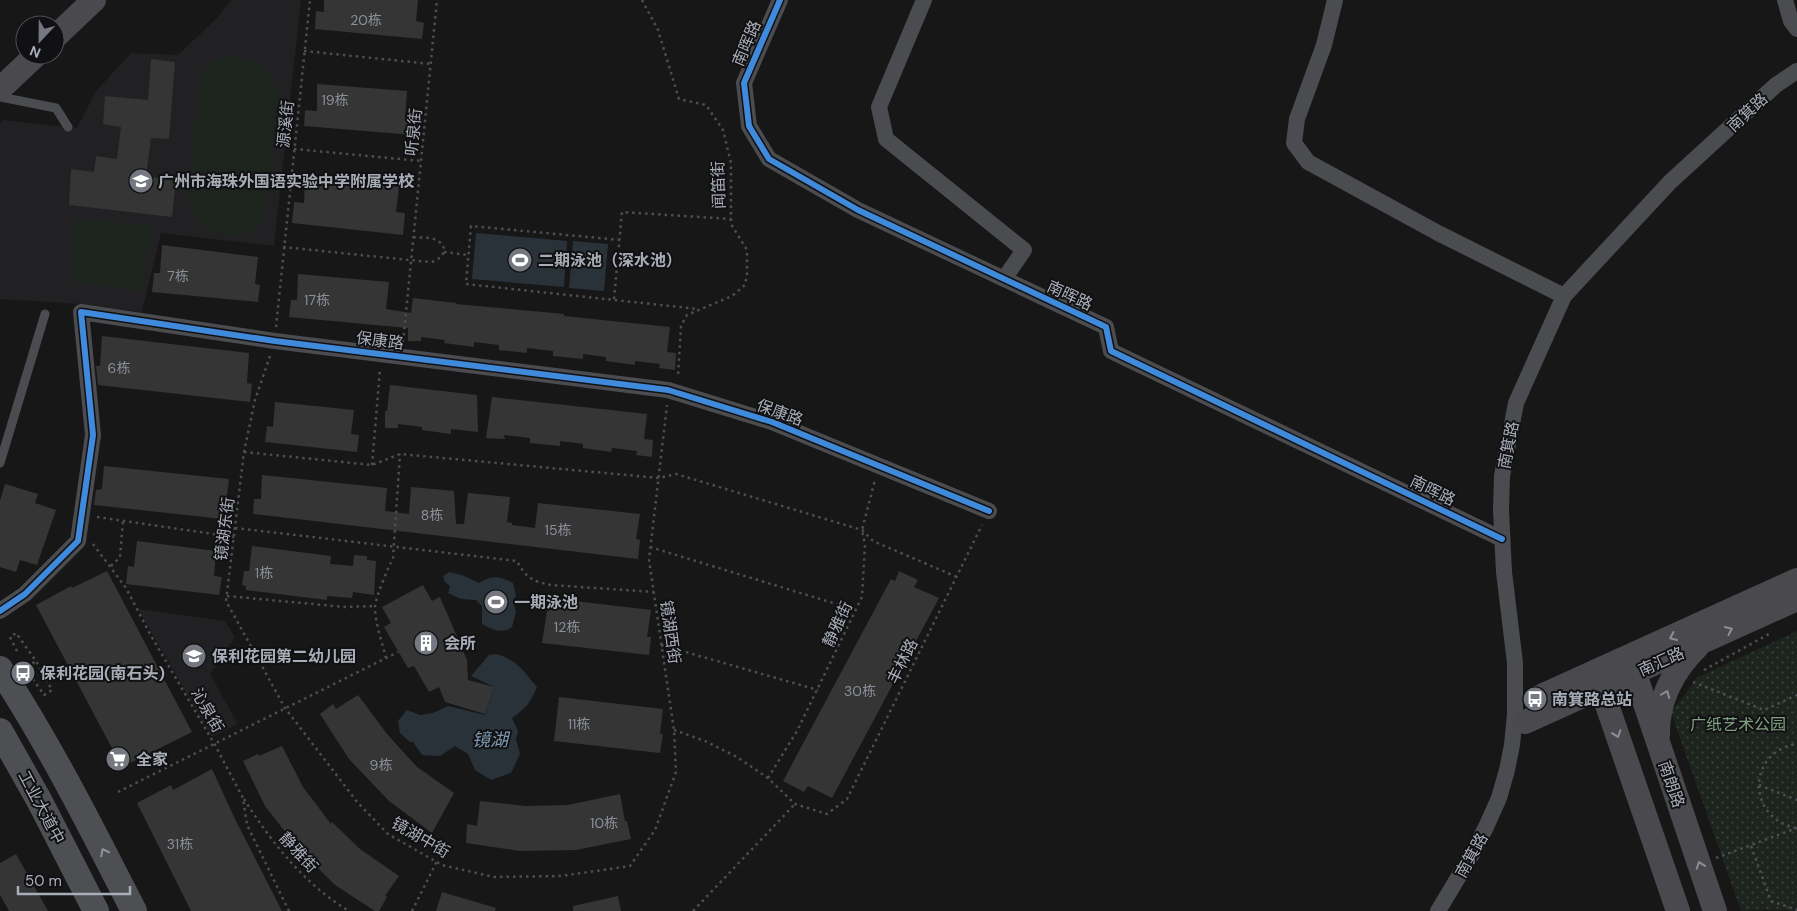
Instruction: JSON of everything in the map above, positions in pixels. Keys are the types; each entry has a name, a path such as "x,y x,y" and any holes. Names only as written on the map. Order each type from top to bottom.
{"main road":[{"path":"9,660 28,712 134,911"},
{"name":"工业大道中","path":"0,731 39,800 96,911"}],"street":[{"path":"65,28 94,0"},
{"name":"南晖路","path":"780,0 744,83 749,126 769,159 858,210 1106,327 1112,351 1502,539"},
{"path":"924,0 879,106 886,139 1024,250 1004,279"},
{"path":"1335,0 1324,45 1297,119 1294,143 1308,162 1438,232 1564,296"},
{"path":"1785,0 1791,21 1797,29"},
{"path":"0,89 25,65"},
{"name":"南箕路","path":"1438,911 1472,856 1499,798 1512,745 1515,714 1515,663 1502,539 1502,476 1516,402 1564,296 1670,182 1776,85 1797,71"},
{"name":"保康路","path":"78,541 93,435 81,312 275,340 672,391 772,422 989,511"},
{"path":"0,611 25,594 78,541"},
{"name":"南汇路","path":"1537,698 1797,580"},
{"name":"南汇路","path":"1525,722 1797,599"},
{"path":"1658,742 1659,714 1668,688 1682,664 1703,642"},
{"name":"南朗路","path":"1629,657 1715,911"},
{"path":"1595,672 1678,911"},
{"path":"1645,812 1653,799 1659,796 1678,803"}],"lane":[{"path":"0,97 56,108 68,127"},
{"path":"0,463 45,314"}],"path":[{"path":"304,51 431,64"},
{"path":"294,149 421,161"},
{"path":"614,299 622,212 731,219"},
{"path":"620,240 471,226 466,284 699,309"},
{"path":"284,247 433,262 442,257 444,252 440,242 414,237"},
{"path":"444,252 468,255"},
{"path":"372,464 381,354"},
{"path":"244,452 372,464 400,454 659,478 676,474 862,530 873,542 957,577"},
{"path":"386,658 380,638 375,606 393,558 400,454"},
{"path":"82,515 234,537"},
{"path":"111,566 120,557 123,521"},
{"path":"235,528 517,561 524,573 535,582 551,585 654,592"},
{"path":"650,547 856,610"},
{"path":"227,596 345,607 375,606"},
{"path":"9,660 10,637 16,633 36,661 52,690 44,695 33,679"},
{"path":"1703,670 1771,633"},
{"path":"661,645 818,690"},
{"path":"118,792 398,652"},
{"path":"0,685 36,661"},
{"path":"1686,679 1764,710 1797,695"},
{"path":"674,730 705,741 737,757 768,778 796,804 693,911"},
{"path":"1797,744 1782,748 1771,756 1763,767 1759,785 1761,798 1770,814 1784,825 1797,828"},
{"path":"1759,785 1797,800"},
{"path":"1714,850 1716,858 1797,828"},
{"path":"1751,846 1771,901 1797,910"},
{"path":"412,911 437,861"}],"shaded area":[{"name":"广州市海珠外国语实验中学附属学校","path":"231,0 301,0 274,246 161,233 142,312 80,304 0,299 0,125 2,120 77,128 96,91 131,53 178,55 217,18"},
{"name":"保利花园第二幼儿园","path":"138,609 225,621 235,637 210,674 238,724 212,737"}],"green space":[{"path":"229,56 248,59 262,66 272,78 279,96 265,214 258,226 245,235 212,232 196,221 188,200 198,85 208,66 217,60"},
{"path":"75,218 151,226 142,291 70,282"},
{"name":"广纸艺术公园","path":"1797,631 1797,911 1741,911 1671,712 1698,677"}],"water":[{"name":"二期泳池（深水池）","path":"476,233 567,241 564,287 472,279"},
{"path":"573,241 608,244 604,291 569,288"},
{"name":"一期泳池","path":"449,572 462,575 479,583 496,577 513,583 516,595 513,601 516,612 512,627 497,630 482,624 482,606 476,600 461,599 448,593 450,586 445,582 443,576"},
{"name":"镜湖","path":"496,654 515,663 537,687 527,705 512,718 518,731 516,739 520,754 511,773 491,780 475,770 468,754 455,746 440,756 422,755 413,742 410,742 400,733 398,721 407,710 420,715 433,713 448,706 485,715 494,687 471,676 489,655"}],"building":[{"path":"324,0 418,0 416,21 424,23 422,39 315,29 316,11 324,12"},
{"path":"151,59 175,62 169,139 151,138 146,176 176,181 172,217 69,205 71,169 94,172 96,156 117,159 121,127 103,124 105,96 148,100"},
{"path":"317,84 407,91 405,118 414,119 413,135 304,126 305,110 317,111"},
{"path":"305,177 360,185 360,183 399,187 396,212 405,213 403,235 292,223 294,202 304,203"},
{"path":"162,245 258,257 255,284 260,285 258,302 152,292 154,273 160,273"},
{"path":"298,274 389,282 386,309 411,313 413,298 670,327 667,352 676,353 675,370 659,368 660,364 635,361 635,365 606,361 606,357 583,354 583,359 553,356 553,351 527,348 527,353 499,350 499,345 474,342 474,347 444,343 445,340 421,337 421,341 408,341 408,328 289,317 291,300 297,300"},
{"path":"102,336 249,353 247,383 252,384 250,402 98,385 96,366 100,366"},
{"path":"390,385 477,395 478,432 451,429 451,434 422,430 422,427 398,424 398,428 385,428 385,411 387,411"},
{"path":"492,397 647,414 644,439 653,440 652,457 636,455 637,451 612,448 611,452 583,448 583,444 560,441 560,446 530,443 530,438 504,435 505,439 486,438"},
{"path":"275,402 354,410 351,434 359,435 357,452 265,442 267,426 273,427"},
{"path":"104,466 229,479 226,502 232,503 232,520 94,505 96,490 102,489"},
{"path":"262,475 387,488 385,511 409,514 411,487 454,491 456,524 464,524 468,493 510,497 507,522 512,523 512,525 535,528 538,503 640,514 636,539 640,540 638,559 253,514 254,499 261,499"},
{"path":"5,484 38,494 35,503 56,510 37,565 20,560 16,572 0,567 0,501"},
{"path":"137,541 216,551 214,576 222,577 219,595 126,584 128,566 134,567"},
{"path":"252,546 331,556 330,564 353,566 354,555 367,556 367,560 376,561 374,595 353,592 352,598 327,596 327,600 246,590 246,586 242,585 244,571 249,571"},
{"path":"107,571 192,732 122,767 36,605 71,586 72,588"},
{"path":"899,571 918,580 914,587 939,598 832,798 808,786 804,792 783,781 891,579 895,581"},
{"name":"会所","path":"423,585 432,601 440,597 467,660 468,680 494,687 485,714 445,702 439,687 429,692 414,666 408,668 384,627 391,623 382,607"},
{"path":"549,598 651,610 647,637 651,637 649,655 542,643"},
{"path":"358,695 387,734 417,767 454,793 432,833 389,801 349,759 320,714 333,704 336,709"},
{"path":"559,697 663,709 660,734 663,734 660,753 554,741"},
{"path":"282,746 303,787 331,824 332,822 360,849 399,876 385,896 387,897 379,911 375,911 335,885 298,848 265,806 243,761"},
{"path":"212,769 282,911 191,911 137,803 171,785 173,790"},
{"path":"620,794 625,821 627,821 631,839 576,850 520,851 466,843 467,824 477,826 480,801 525,806 568,805"},
{"path":"16,854 48,911 9,911 0,895 0,863"},
{"path":"442,892 496,908 495,911 436,911"},
{"path":"618,896 621,911 573,911 573,906"}],"cycle path":[{"path":"780,0 744,83 749,126 769,159 858,210 1106,327 1111,351 1502,539"},
{"path":"0,611 25,594 78,541 93,435 81,312 275,341 668,390 772,422 989,511"}],"place":[{"name":"广州市海珠外国语实验中学附属学校","path":"141,181"},
{"name":"二期泳池（深水池）","path":"520,260"},
{"name":"一期泳池","path":"496,602"},
{"name":"会所","path":"426,643"},
{"name":"保利花园第二幼儿园","path":"194,656"},
{"name":"保利花园(南石头)","path":"23,673"},
{"name":"南箕路总站","path":"1535,699"},
{"name":"全家","path":"118,759"}]}
